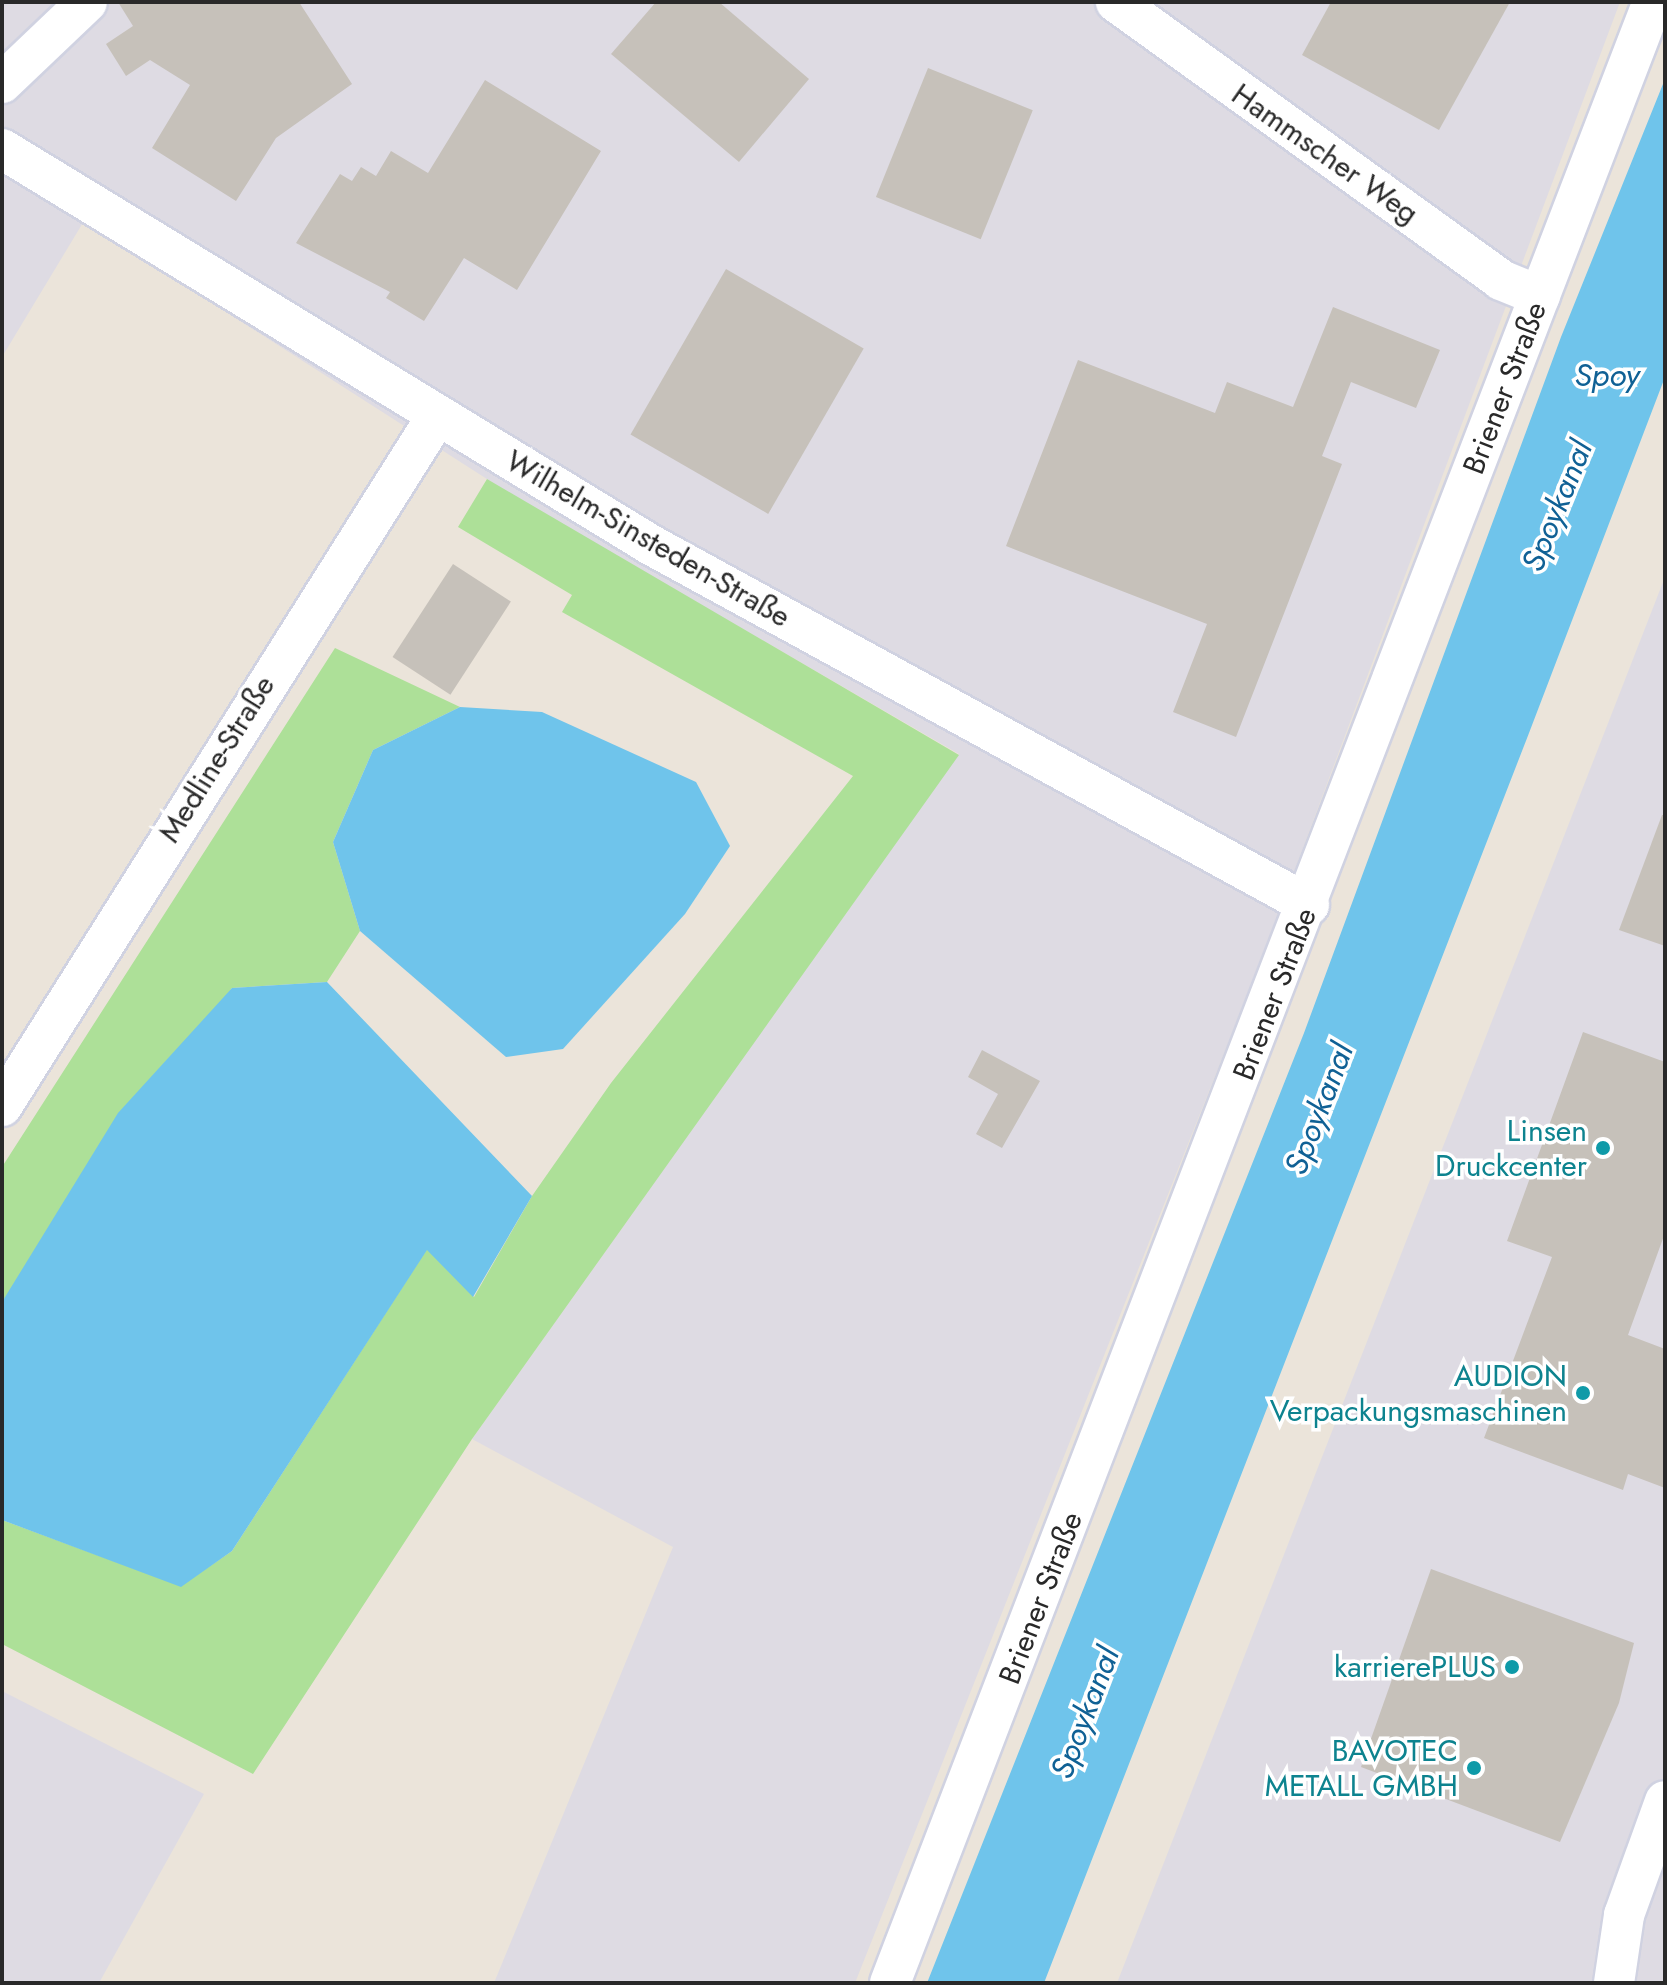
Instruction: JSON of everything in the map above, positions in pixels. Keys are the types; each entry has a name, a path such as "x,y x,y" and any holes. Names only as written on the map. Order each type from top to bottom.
{"street":[{"path":"2,83 87,2"},
{"name":"Hammscher Weg","path":"1116,2 1501,280 1540,296"},
{"name":"Briener Straße","path":"890,1983 1309,905 1653,2"},
{"name":"Wilhelm-Sinsteden-Straße","path":"2,149 651,545 1309,905"},
{"name":"Medline-Straße","path":"2,1106 437,416"},
{"path":"1614,1983 1624,1915 1665,1801"}],"shaded area":[{"path":"2,2 1620,2 1259,965 855,1983 494,1983 673,1547 472,1439 959,754 515,497 84,221 2,357"},
{"path":"1665,577 1665,1983 1117,1983"},
{"path":"2,1691 204,1794 99,1983 2,1983"}],"green space":[{"path":"487,479 959,755 472,1439 253,1774 2,1644 2,1520 181,1586 232,1551 427,1249 474,1297 532,1196 611,1083 853,776 562,612 572,595 458,527"},
{"path":"335,648 460,707 373,750 333,842 360,931 327,982 232,988 2,1302 2,1167"}],"water":[{"name":"Spoy","path":"1665,79 1665,377 1529,733 1044,1983 927,1983 1304,1033 1561,337"},
{"path":"460,707 542,712 696,782 730,846 685,914 563,1049 506,1057 360,931 333,842 373,750"},
{"path":"327,982 532,1196 473,1297 427,1250 232,1551 181,1587 2,1520 2,1302 118,1113 232,988"}],"building":[{"path":"118,2 299,2 352,84 276,138 236,201 152,148 190,85 150,60 126,76 106,44 133,26"},
{"path":"656,2 719,2 809,79 739,162 611,54"},
{"path":"1331,2 1510,2 1439,130 1302,55"},
{"path":"928,68 1033,110 981,239 876,197"},
{"path":"485,80 601,151 517,290 464,258 424,321 386,298 390,292 296,243 340,174 352,181 361,167 376,176 391,151 428,173"},
{"path":"726,269 864,349 768,514 630,434"},
{"path":"1333,307 1440,350 1416,408 1351,382 1322,456 1342,464 1236,737 1173,712 1207,624 1006,546 1078,360 1215,413 1227,382 1293,407"},
{"path":"453,564 511,602 450,695 393,657"},
{"path":"1662,815 1665,815 1665,946 1619,930"},
{"path":"1583,1032 1665,1062 1665,1233 1628,1335 1665,1349 1665,1488 1628,1474 1623,1490 1484,1438 1552,1257 1507,1241"},
{"path":"982,1050 1040,1081 1002,1148 976,1134 998,1094 968,1077"},
{"name":"karrierePLUS","path":"1431,1569 1634,1643 1619,1703 1560,1842 1361,1767"}],"place":[{"name":"Linsen Druckcenter","path":"1603,1148"},
{"name":"AUDION Verpackungsmaschinen","path":"1583,1393"},
{"name":"karrierePLUS","path":"1512,1667"},
{"name":"BAVOTEC METALL GMBH","path":"1474,1768"}],"water label":[{"name":"Spoykanal","path":"1557,506"},
{"name":"Spoykanal","path":"1319,1109"},
{"name":"Spoykanal","path":"1085,1713"}]}
